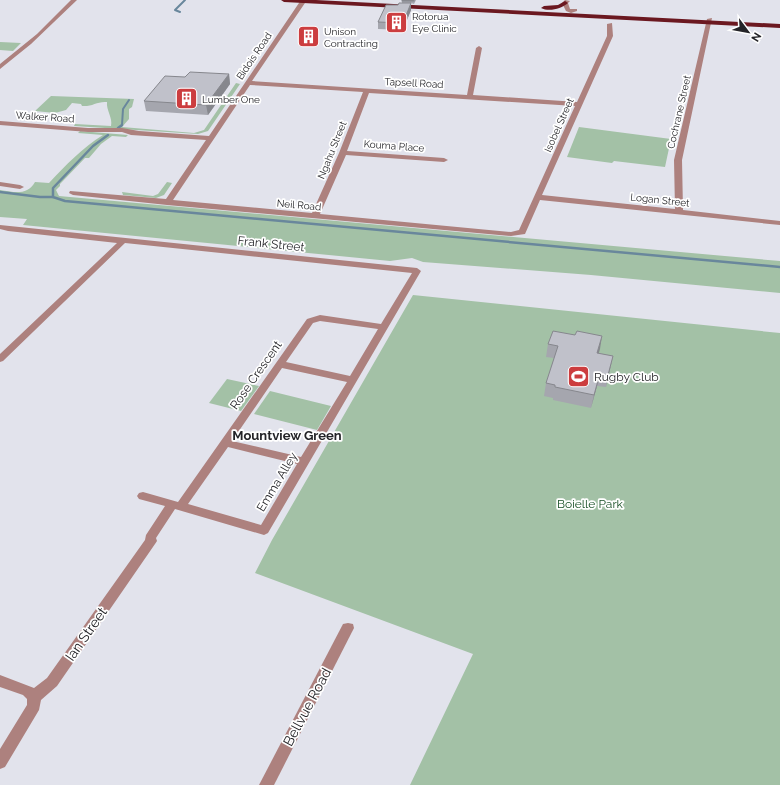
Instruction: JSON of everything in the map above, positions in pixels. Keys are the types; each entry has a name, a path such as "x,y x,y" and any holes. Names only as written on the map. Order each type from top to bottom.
{"highway":[{"path":"284,0 344,2 619,18 780,22"},
{"path":"354,0 575,11 780,26"},
{"path":"490,7 546,8 558,7 566,2"},
{"path":"434,4 468,8 470,10"},
{"path":"504,12 519,11 559,13 575,11 619,18"}],"street":[{"path":"0,72 11,60 41,34 74,0"},
{"name":"Bidois Road","path":"167,203 209,138 303,1"},
{"path":"566,2 568,10 575,11"},
{"name":"Cochrane Street","path":"679,211 678,160 710,21"},
{"name":"Isobel Street","path":"522,232 610,36 610,24"},
{"path":"470,96 480,48"},
{"path":"0,66 11,60"},
{"name":"Tapsell Road","path":"248,83 579,104"},
{"name":"Ngahu Street","path":"315,216 343,153 367,90"},
{"name":"Walker Road","path":"0,123 88,130 102,133 137,133 209,138"},
{"name":"Kouma Place","path":"343,153 444,160"},
{"path":"0,184 20,186"},
{"name":"Neil Road","path":"73,193 511,234 522,232"},
{"name":"Logan Street","path":"538,197 780,223"},
{"name":"Frank Street","path":"0,227 417,271"},
{"path":"0,359 123,241"},
{"name":"Emma Alley","path":"177,505 264,530 417,271"},
{"name":"Rose Crescent","path":"177,505 225,443 310,321 314,319 384,327"},
{"path":"279,364 353,380"},
{"path":"225,443 304,462"},
{"path":"143,496 177,505"},
{"name":"Ian Street","path":"34,697 52,682 151,541 150,538 177,505"},
{"name":"Bellvue Road","path":"266,785 348,628"},
{"path":"0,681 28,691 34,697 34,706 0,762"}],"green space":[{"path":"0,42 21,43 13,51 0,50"},
{"path":"236,83 240,84 208,131 198,134 74,126 75,124 111,126 107,102 100,102 89,106 82,106 81,104 72,103 66,110 55,113 35,111 51,96 134,99 132,107 129,109 129,119 122,127 194,133 204,130"},
{"path":"579,127 671,139 665,167 614,161 612,163 567,157"},
{"path":"80,131 128,135 126,137 112,136 101,144 89,158 85,158 60,184 56,190 59,196 780,261 780,293 591,275 423,262 412,258 390,261 23,225 27,219 0,217 0,190 20,192 28,189 35,182 49,183 81,151 103,135 78,133"},
{"path":"167,182 172,183 164,195 156,198 123,195 122,192 153,196 158,194"},
{"name":"Boielle Park","path":"413,295 780,333 780,785 410,785 473,654 255,573 272,540"},
{"path":"227,379 259,386 241,411 209,403"},
{"path":"270,391 331,406 317,430 254,414"}],"building":[{"path":"414,0 414,1 402,1"},
{"path":"399,3 411,3 403,23 378,22 386,5 398,5"},
{"path":"190,72 229,74 206,105 144,101 165,76 185,77"},
{"name":"Rugby Club","path":"553,331 575,335 577,331 602,336 597,353 613,356 608,375 600,373 594,395 555,387 555,385 546,383 558,346 548,344"}],"waterway":[{"path":"180,12 175,10 185,0"},
{"path":"122,125 123,109 129,100"},
{"path":"118,128 122,125"},
{"path":"53,197 53,188 93,146 108,135"},
{"path":"0,192 40,197 53,197"},
{"path":"53,197 65,201 780,267"}],"place":[{"name":"Rotorua Eye Clinic","path":"396,22"},
{"name":"Unison Contracting","path":"308,37"},
{"name":"Lumber One","path":"187,99"},
{"name":"Rugby Club","path":"579,377"}],"district":[{"name":"Mountview Green","path":"287,435"}]}
